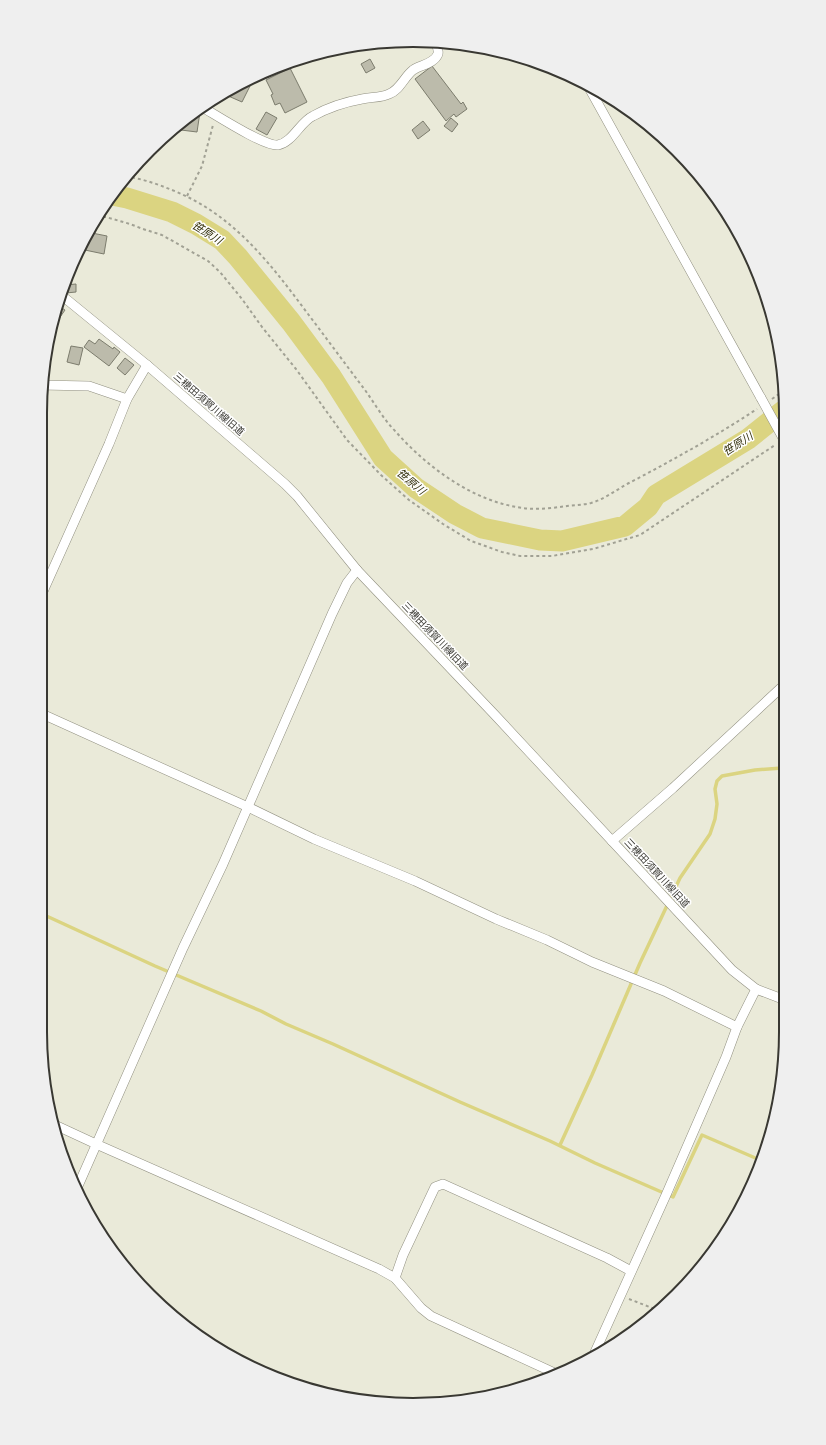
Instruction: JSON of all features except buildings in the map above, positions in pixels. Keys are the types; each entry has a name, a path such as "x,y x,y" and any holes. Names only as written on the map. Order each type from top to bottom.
{"street":[{"path":"208,111 269,143 277,145 283,143 310,117 324,110 350,101 383,96 393,92 413,70 436,57 438,48"},
{"path":"593,94 766,399 779,438"},
{"name":"三穂田須賀川線旧道","path":"65,298 147,365 285,484 357,570 732,970 756,989 779,998"},
{"path":"47,581 109,444 127,399 147,365"},
{"path":"48,385 89,386 127,399"},
{"path":"80,1182 183,948 223,864 332,614 347,583 357,570"},
{"path":"612,841 673,788 779,690"},
{"path":"47,716 248,807 314,839 547,940 592,962 664,991 738,1027"},
{"path":"596,1349 666,1195 738,1027 756,989"},
{"path":"59,1127 379,1269 395,1278 421,1308 430,1316 550,1371"},
{"path":"395,1278 403,1255 435,1187 443,1184 600,1254 631,1271"}],"path":[{"path":"187,196 202,166 217,116"},
{"path":"133,179 159,185 187,196 208,207 230,224 258,250 287,286 395,431 439,471 484,498 504,505 524,508 547,509 591,503 607,496 680,456 725,430 758,408"},
{"path":"104,218 130,224 162,235 208,261 220,272 242,299 262,327 296,369 321,406 347,440 380,475 409,500 443,524 470,541 502,552 520,556 552,556 593,549 640,535 779,442"},
{"path":"766,399 778,393"},
{"path":"620,1295 653,1308"}],"waterway":[{"name":"笹原川","path":"119,196 172,212 196,224 222,240 238,257 291,322 331,376 383,458 416,488 455,514 482,528 540,540 562,541 625,526 648,507 656,495 748,439 779,414"},
{"path":"560,1145 640,963 680,878 710,834 715,819 717,804 715,789 717,781 722,776 755,770 779,768"},
{"path":"47,916 155,966 261,1011 286,1024 673,1197 702,1135 757,1159"}]}
